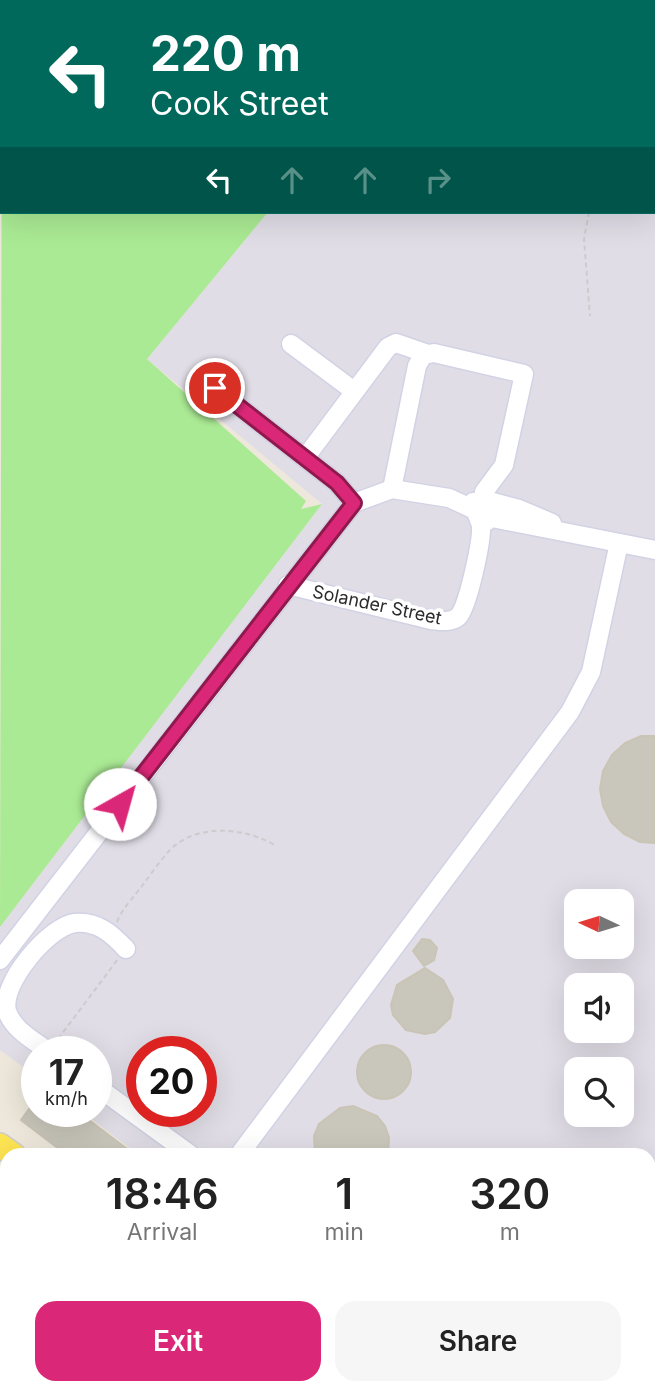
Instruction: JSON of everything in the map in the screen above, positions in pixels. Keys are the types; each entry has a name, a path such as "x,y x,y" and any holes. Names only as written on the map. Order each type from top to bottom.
{"street":[{"path":"291,344 355,391"},
{"path":"305,458 387,347 396,344 428,354 524,374 504,465 484,492 483,502"},
{"path":"392,489 417,366 423,355 428,354"},
{"path":"215,388 337,483 354,503 392,489 464,503 483,502 529,512 553,523 556,528"},
{"name":"Solander Street","path":"288,585 431,620 444,622 456,618 464,608 480,539 483,502"},
{"name":"Solander Street","path":"0,960 354,503"},
{"path":"464,503 475,510 481,525 492,518 551,531 556,528 655,550"},
{"path":"244,1148 570,712 587,681 597,649 619,543"},
{"path":"33,1036 12,1021 6,1010 10,986 33,954 62,926 90,923 112,933 126,949"},
{"path":"112,1098 181,1148"}],"path":[{"path":"589,214 584,239 590,316"},
{"path":"112,933 119,917 152,872 184,839 227,831 262,838 275,845"},
{"path":"61,1036 126,949"}],"shaded area":[{"path":"266,214 655,214 655,1148 130,1148 102,1127 112,1127 112,1036 21,1036 21,1065 0,1050 0,927 322,504 147,359"}],"green space":[{"path":"2,214 266,214 147,359 306,501 301,509 322,504 0,927"}],"building":[{"path":"641,736 655,736 655,843 640,842 624,834 611,822 603,806 600,789 603,771 612,755 625,743"},
{"path":"422,939 430,940 437,948 434,960 424,966 413,951"},
{"path":"425,968 443,980 453,999 450,1018 435,1032 425,1034 406,1030 393,1015 391,1005 397,985"},
{"path":"384,1045 403,1053 411,1072 403,1091 384,1099 365,1091 357,1072 365,1053"},
{"path":"353,1106 377,1116 385,1126 389,1138 388,1148 315,1148 314,1136 319,1124 340,1108"},
{"path":"30,1127 98,1127 126,1148 58,1148"}],"route":[{"path":"120,804 354,503 337,483 215,388"}]}
